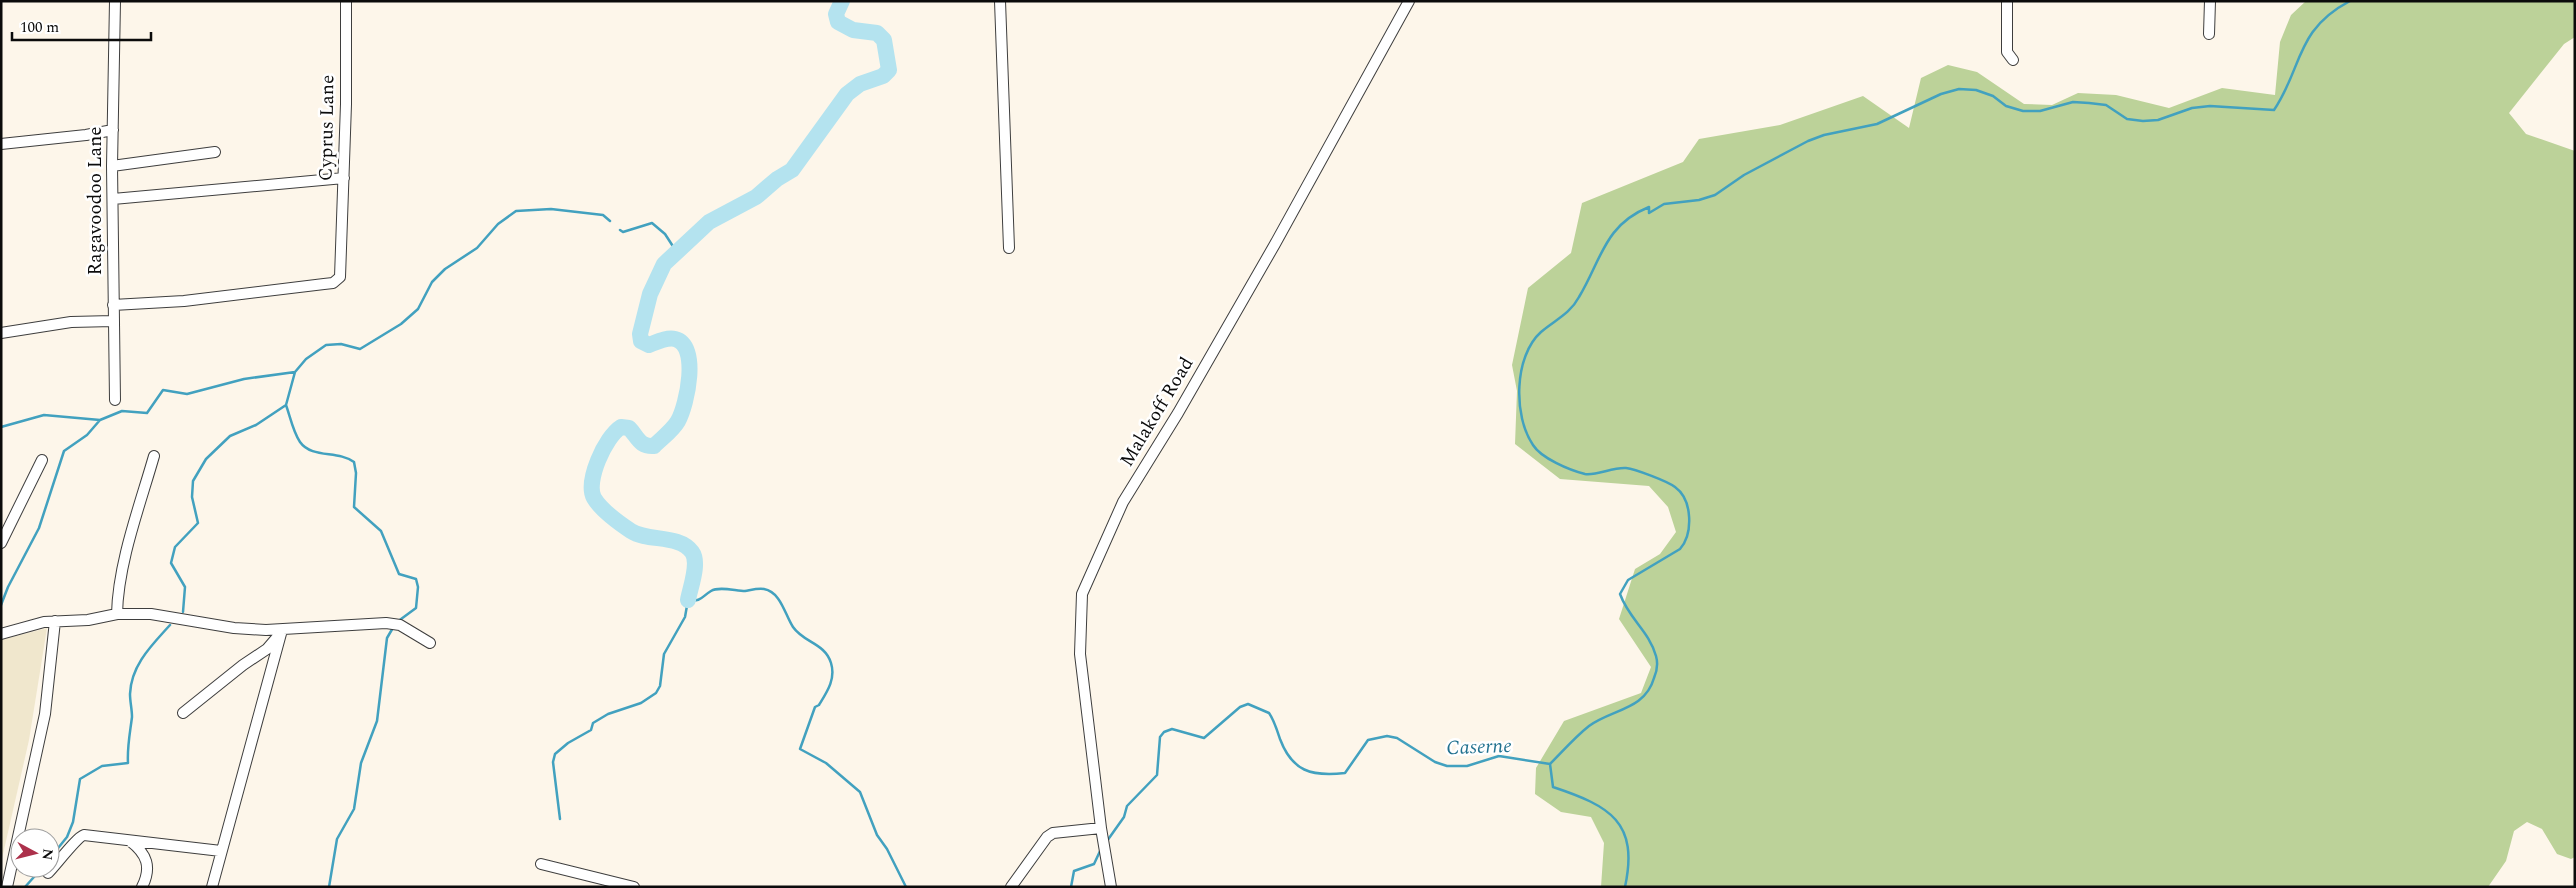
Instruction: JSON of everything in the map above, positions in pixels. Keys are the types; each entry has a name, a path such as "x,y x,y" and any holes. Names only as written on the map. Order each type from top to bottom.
{"street":[{"name":"Ragavoodoo Lane","path":"115,1 112,166 115,400"},
{"name":"Cyprus Lane","path":"113,305 184,301 333,283 340,277 346,104 346,1"},
{"path":"1000,1 1009,248"},
{"name":"Malakoff Road","path":"1110,882 1102,833 1080,654 1082,594 1123,502 1178,413 1275,244 1409,1"},
{"path":"2007,1 2007,52 2012,60"},
{"path":"2209,34 2210,1"},
{"path":"1,144 86,135 113,130"},
{"path":"112,166 215,152"},
{"path":"113,199 344,178"},
{"path":"1,333 71,322 113,321"},
{"path":"117,614 122,573 154,456"},
{"path":"1,543 42,460"},
{"path":"1,634 55,620 88,620 117,614 151,614 234,628 282,630 364,623 400,625 430,642"},
{"path":"7,887 45,714 55,620"},
{"path":"182,713 235,671 267,649 282,630"},
{"path":"212,887 282,630"},
{"path":"1011,887 1047,837 1053,833 1102,833"},
{"path":"60,861 78,836 84,835 221,851"},
{"path":"130,841 142,852 148,866 148,873 142,887"},
{"path":"541,864 634,887"}],"shaded area":[{"path":"47,628 29,740 1,863 1,640"}],"green space":[{"path":"2306,1 2575,1 2575,37 2564,44 2509,113 2526,134 2575,151 2575,857 2571,859 2557,854 2542,829 2527,822 2514,831 2506,861 2488,887 1601,887 1604,843 1591,817 1561,812 1535,794 1536,768 1564,721 1641,693 1651,667 1619,619 1635,569 1660,554 1676,532 1668,507 1649,486 1560,479 1515,444 1517,391 1512,365 1528,288 1571,253 1582,203 1683,162 1699,139 1780,125 1863,96 1909,128 1921,78 1948,65 1977,72 2024,104 2052,105 2078,93 2116,95 2169,108 2222,88 2275,95 2280,42 2291,15"}],"waterway":[{"path":"688,600 695,569 692,552 686,546 671,540 646,536 631,531 611,516 594,498 592,491 594,471 609,440 621,427 629,428 639,441 645,445 654,446 678,421 685,402 688,390 689,363 683,344 675,339 665,339 649,345 641,341 640,334 650,294 664,264 709,222 756,197 777,179 792,170 847,94 860,84 883,76 889,70 884,40 877,33 853,30 838,22 836,14 842,1"},
{"path":"1625,887 1628,847 1623,832 1616,820 1605,810 1590,802 1553,787 1550,764 1589,726 1636,703 1650,689 1656,670 1656,656 1649,639 1628,611 1620,594 1628,580 1680,549 1684,543 1689,526 1688,508 1681,493 1675,487 1643,473 1621,468 1585,474 1571,470 1542,454 1533,445 1526,433 1522,418 1519,387 1521,371 1532,343 1541,332 1567,312 1575,303 1605,245 1613,234 1622,224 1649,207 1649,213 1664,204 1699,200 1715,195 1744,175 1808,141 1824,135 1877,124 1941,94 1959,89 1976,90 1993,96 2006,106 2023,111 2040,111 2073,102 2089,103 2106,105 2127,119 2143,121 2158,120 2192,108 2210,106 2274,110 2309,37 2332,12 2350,1"},
{"path":"183,612 185,587 171,563 175,547 198,523 192,497 193,481 206,459 230,436 256,425 286,405 295,372 306,359 326,345 341,344 360,349 401,324 418,309 432,282 445,269 477,248 498,224 516,211 551,209 603,215 610,221"},
{"path":"620,230 623,232 652,223 665,234 676,251"},
{"path":"1,605 8,587 39,528 64,451 87,435 100,420 122,411 147,413 163,390 187,394 244,379 295,372"},
{"path":"286,405 295,434 305,447 311,451 348,458 354,462 356,473 354,507 381,531 399,574 416,579 418,587 416,608 397,622"},
{"path":"1,427 44,415 100,420"},
{"path":"560,819 553,762 555,754 568,743 591,730 593,723 608,714 641,703 656,693 660,686 664,654 685,617 688,600 699,600 711,591 718,589 745,591 764,589 770,591 779,599 793,627 803,637 824,651 831,663 832,680 819,705 815,707 800,749 826,763 860,792 877,835 887,849 906,887"},
{"path":"60,846 67,837 73,822 80,779 102,766 128,763 132,717 130,694 134,674 144,656 170,625"},
{"path":"329,887 337,839 354,809 361,763 377,721 387,638 394,626"},
{"name":"Caserne","path":"1107,841 1124,817 1127,806 1157,775 1160,737 1164,732 1172,729 1204,738 1240,707 1248,704 1269,713 1285,750 1297,765 1322,774 1345,773 1368,740 1387,736 1397,738 1435,762 1447,766 1467,766 1499,756 1550,764"},
{"name":"Caserne","path":"1071,887 1074,871 1094,864 1101,849"},
{"path":"25,887 33,878"}]}
